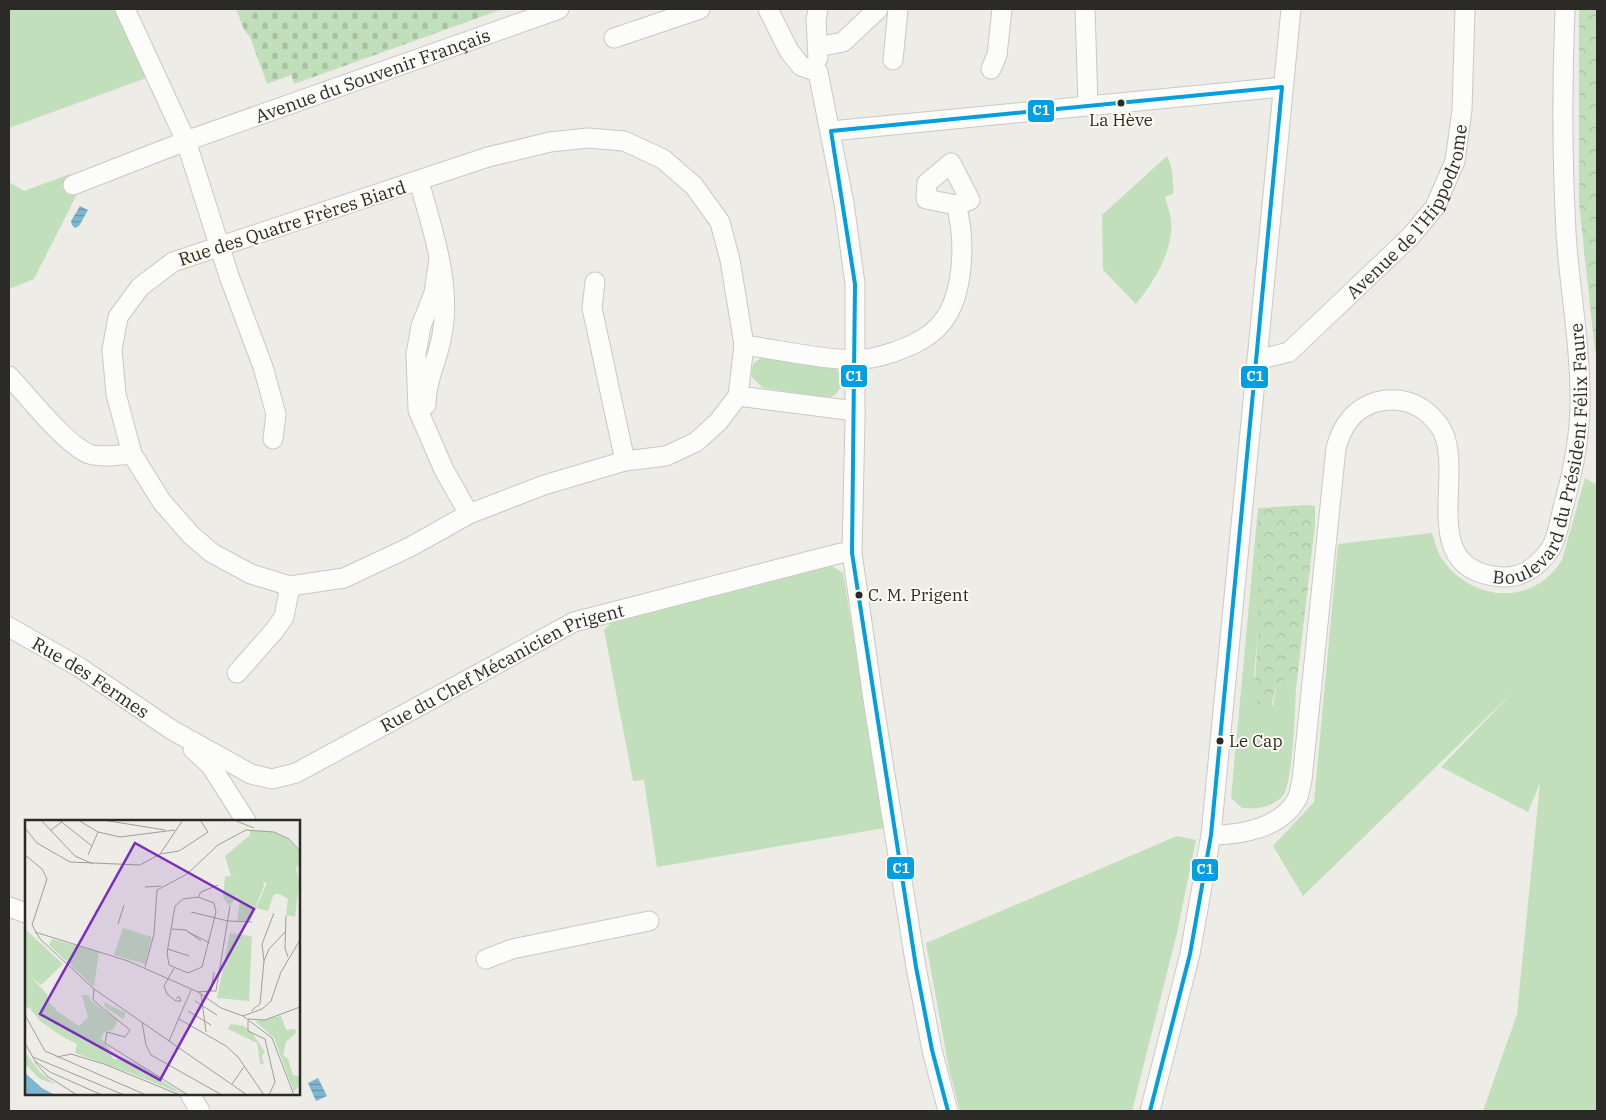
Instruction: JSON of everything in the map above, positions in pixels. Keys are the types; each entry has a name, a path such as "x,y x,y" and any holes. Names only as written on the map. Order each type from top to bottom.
{"street":[{"path":"125,9 186,141 229,276 263,367 276,414 273,440"},
{"name":"Avenue du Souvenir Français","path":"73,185 186,141 559,9"},
{"path":"614,38 700,9"},
{"path":"768,9 789,51 801,66 818,72"},
{"path":"818,9 816,20 818,72 831,131 854,284 855,411 852,553 875,716 916,967 932,1050 948,1111"},
{"path":"818,47 843,42 878,9"},
{"path":"893,60 898,9"},
{"path":"990,70 997,55 1002,9"},
{"path":"1085,9 1088,105"},
{"path":"1150,1111 1190,954 1211,835 1291,9"},
{"name":"Avenue de l'Hippodrome","path":"1257,360 1289,352 1410,237 1436,206 1455,161 1462,110 1465,9"},
{"name":"Boulevard du Président Félix Faure","path":"1211,835 1235,835 1277,820 1287,812 1298,798 1302,780 1336,448 1343,428 1358,411 1379,402 1404,401 1417,406 1436,422 1443,431 1447,449 1448,527 1450,540 1456,552 1473,569 1496,576 1518,575 1530,570 1544,558 1553,543 1570,483 1579,430 1580,393 1566,233 1562,85 1565,9"},
{"path":"831,131 1282,87"},
{"name":"Rue des Quatre Frères Biard","path":"290,586 251,574 212,553 191,535 162,502 132,454 116,394 112,350 118,317 140,287 173,262 488,157 550,142 588,138 624,141 663,159 694,186 720,222 730,260 744,345 738,396"},
{"path":"419,181 439,258 444,296 442,334 426,386 427,431 444,470 469,514"},
{"path":"744,345 855,360 886,354 915,345 938,328 958,285 963,254 962,225 956,205"},
{"path":"596,282 592,308 625,461"},
{"path":"9,376 77,446 90,454 110,456 132,454"},
{"path":"237,673 274,632 284,617 290,586 344,578 410,547 469,514 544,485 625,461 666,456 696,442 718,422 738,396 855,411"},
{"name":"Rue du Chef Mécanicien Prigent","path":"172,730 251,774 272,779 296,774 574,622 813,560 852,553"},
{"name":"Rue des Fermes","path":"9,626 78,667 172,730"},
{"path":"172,730 211,766 245,820"},
{"path":"9,907 25,914"},
{"path":"486,959 512,949 649,921"},
{"path":"191,1095 200,1111"}],"green space":[{"path":"9,9 117,9 149,77 9,128"},
{"path":"236,9 503,9 294,84 291,75 267,84 250,37 244,30"},
{"path":"1579,9 1597,9 1597,352 1595,351 1579,203"},
{"path":"1167,156 1173,185 1173,194 1165,197 1171,220 1169,243 1156,276 1136,304 1103,270 1102,215"},
{"path":"70,174 77,194 34,279 9,289 9,182 24,191"},
{"path":"762,357 834,367 839,372 842,385 836,394 829,398 763,388 751,376 753,364"},
{"path":"1585,478 1597,485 1597,1111 1483,1111 1517,1014 1540,783 1528,812 1441,767 1514,691 1303,896 1273,846 1314,802 1338,544 1432,533 1442,559 1469,584 1486,591 1502,593 1519,592 1535,586 1550,575 1562,560"},
{"path":"1315,506 1315,525 1296,689 1283,679 1276,687 1270,712 1263,710 1254,697 1258,630 1258,508"},
{"path":"1258,508 1258,630 1254,677 1273,706 1276,687 1283,679 1296,689 1293,746 1289,778 1282,797 1273,804 1263,807 1242,808 1231,798"},
{"path":"832,566 843,573 885,828 657,867 644,780 633,781 604,630 611,623"},
{"path":"1177,836 1196,840 1177,933 1132,1111 960,1111 949,1069 926,943"}],"water":[{"path":"80,206 88,210 79,226 75,228 71,221"},
{"path":"318,1078 327,1096 316,1101 308,1083"}],"transit line":[{"name":"C1","path":"948,1111 932,1050 916,967 852,553 855,284 831,131 1282,87 1211,835 1190,954 1150,1111"}],"place":[{"name":"La Hève","path":"1121,103"},
{"name":"C. M. Prigent","path":"859,595"},
{"name":"Le Cap","path":"1220,741"}]}
